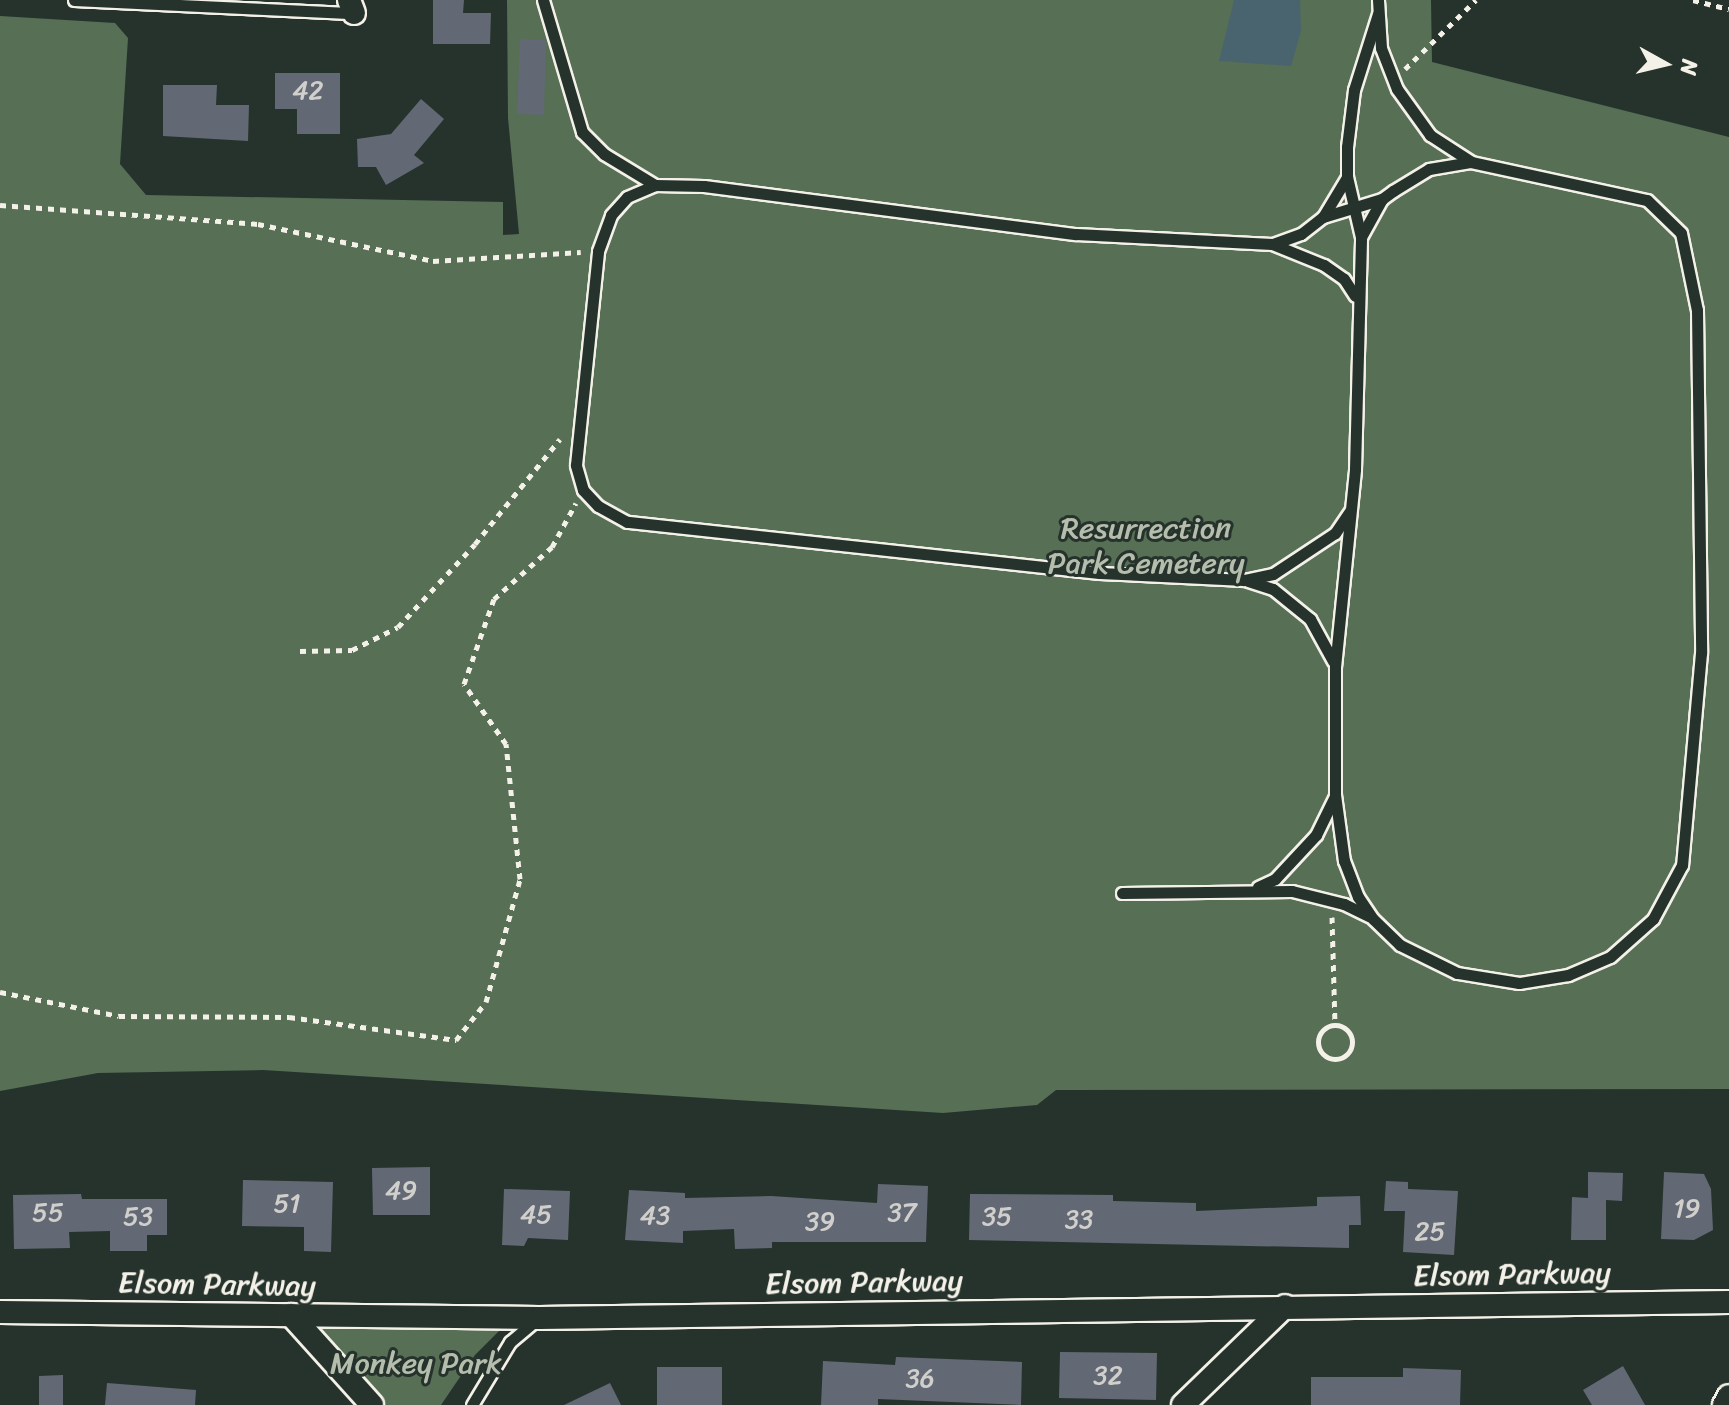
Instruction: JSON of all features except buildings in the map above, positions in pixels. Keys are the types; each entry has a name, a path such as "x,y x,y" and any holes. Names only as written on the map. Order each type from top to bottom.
{"street":[{"name":"Elsom Parkway","path":"0,1312 539,1318 1729,1302"},
{"path":"1183,1405 1285,1306"},
{"path":"291,1315 372,1405"},
{"path":"1724,1405 1729,1396"}],"lane":[{"path":"74,0 354,4"},
{"path":"543,0 582,132 604,154 655,185"},
{"path":"1378,0 1381,48 1393,81 1430,135 1471,162"},
{"path":"1272,244 1301,234 1323,217 1353,208 1382,199 1429,169 1471,162 1628,192 1666,213 1681,233 1697,310 1700,477 1701,653 1691,800 1682,865 1653,919 1610,957 1568,975 1519,983 1457,973 1400,945 1373,919 1358,897 1344,861 1335,794 1335,667 1358,402 1355,297 1361,237 1353,208 1347,177 1354,90 1378,14"},
{"path":"1323,217 1347,177"},
{"path":"1351,510 1335,533 1297,562 1273,574 1244,580 1099,573 627,522 598,506 583,490 576,465 578,420 598,251 611,215 627,197 655,185 704,186 1076,234 1272,244 1324,265 1344,279 1355,297"},
{"path":"1361,237 1382,199"},
{"path":"1244,580 1273,589 1310,619 1325,640 1335,667"},
{"path":"1246,891 1265,885 1289,866 1316,835 1335,794"},
{"path":"1122,893 1292,891 1331,900 1373,919"},
{"path":"472,1405 510,1342 539,1318"}],"path":[{"path":"1393,81 1476,0"},
{"path":"1693,0 1729,9"},
{"path":"0,205 258,224 433,261 598,251"},
{"path":"300,651 352,650 398,627 578,420"},
{"path":"0,992 119,1016 289,1017 456,1040 486,1002 520,879 506,744 464,684 494,599 552,547 583,490"},
{"path":"1331,900 1335,1024"},
{"path":"1335,1024 1350,1033 1352,1044 1336,1059 1325,1055 1318,1041 1322,1031 1335,1024"}],"green space":[{"name":"Resurrection Park Cemetery","path":"507,0 1431,0 1432,62 1729,137 1729,1089 1056,1090 1037,1105 943,1113 263,1070 98,1073 0,1091 0,16 115,23 128,38 120,164 146,195 503,202 503,235 519,234 508,118"},
{"name":"Monkey Park","path":"512,1318 475,1355 441,1405 385,1405 312,1325"}],"water":[{"path":"1234,0 1300,0 1301,31 1291,66 1219,61"}]}
